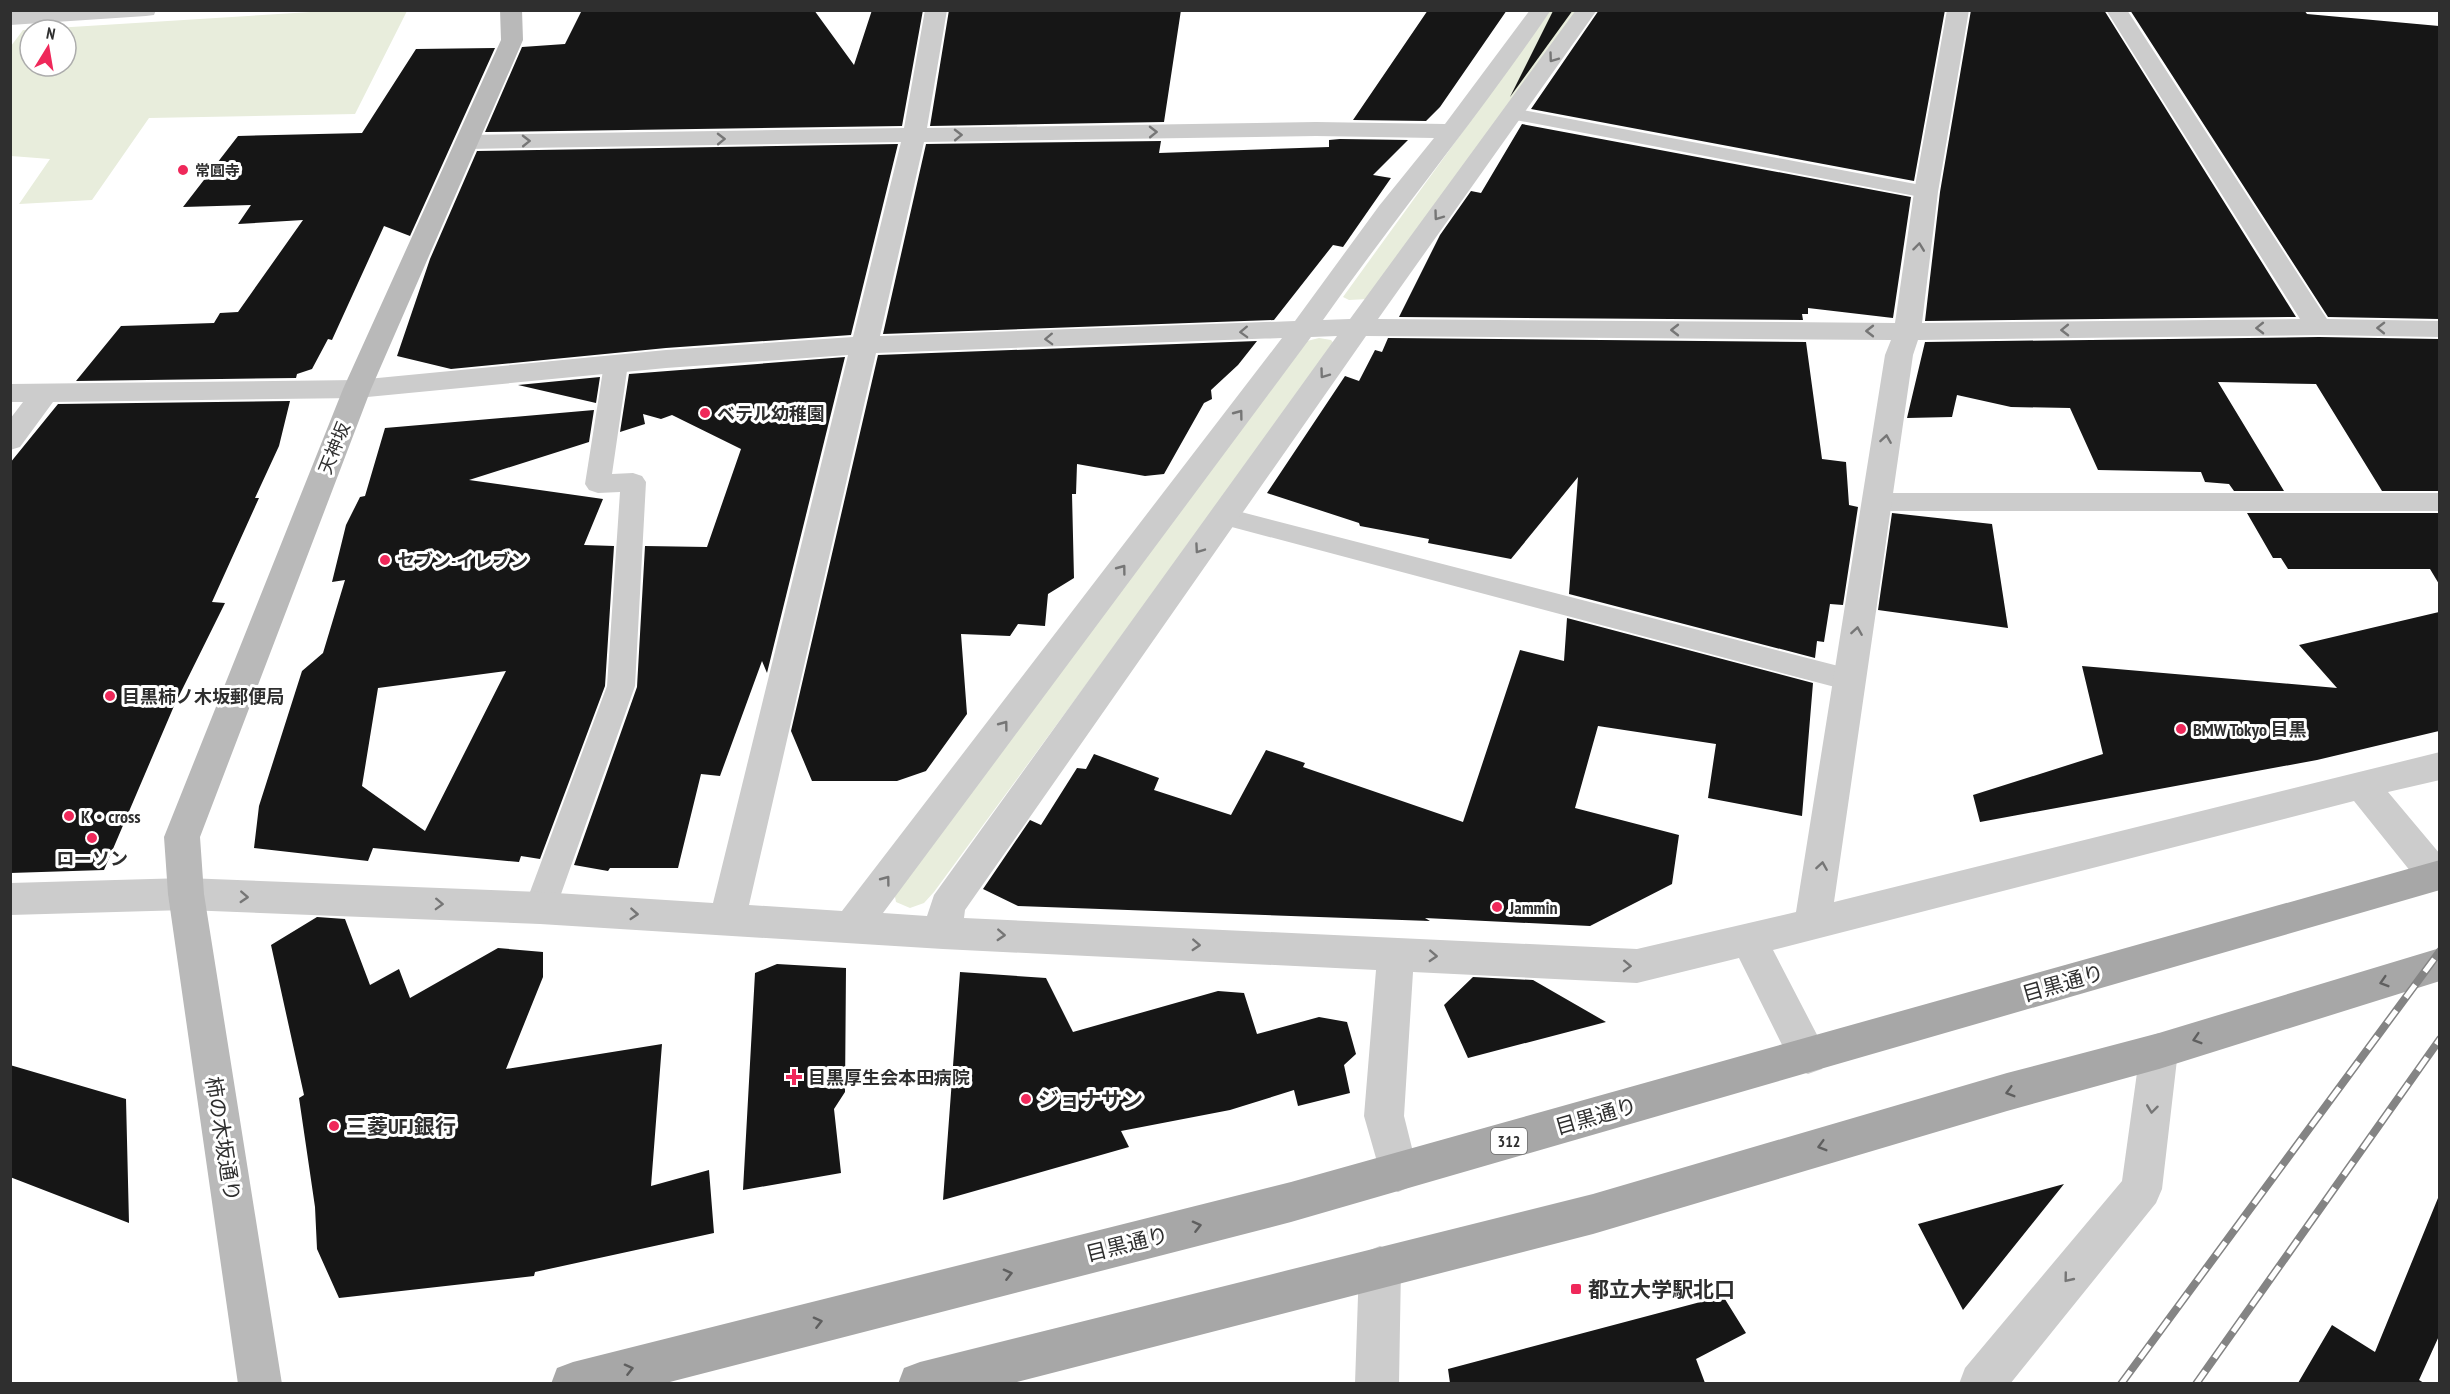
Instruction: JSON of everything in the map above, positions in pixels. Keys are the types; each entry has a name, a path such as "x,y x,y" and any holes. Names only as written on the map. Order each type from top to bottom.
{"main road":[{"name":"目黒通り","path":"573,1383 1291,1202 2438,875"},
{"path":"920,1383 1593,1214 2007,1092 2159,1051 2439,964"}],"street":[{"path":"13,22 146,10"},
{"name":"天神坂","path":"186,894 181,849 186,823 357,389 512,40 511,10"},
{"path":"727,920 914,136 936,10"},
{"path":"851,927 1541,10"},
{"path":"943,933 947,906 1222,516 1587,10"},
{"path":"1813,924 1899,355 1908,332 1926,192 1958,10"},
{"path":"2116,10 2319,327"},
{"path":"467,142 1316,129 1452,131"},
{"path":"10,393 357,389 616,364 863,345 1358,327 1908,332 2319,327 2439,329"},
{"path":"10,440 45,393"},
{"path":"10,899 186,894 540,908 943,933 1637,966 1749,940 2439,766"},
{"path":"2361,785 2438,875"},
{"name":"柿の木坂通り","path":"186,894 260,1383"},
{"path":"1749,940 1808,1056"},
{"path":"1396,954 1384,1116 1398,1172"},
{"path":"1981,1383 2141,1189 2159,1051"},
{"path":"1377,1383 1380,1267"}],"lane":[{"path":"1512,114 1926,192"},
{"path":"540,908 621,686 633,482 598,484 616,364"},
{"path":"1877,502 2439,502"},
{"path":"1222,516 1850,680"}],"green space":[{"path":"343,10 407,11 355,114 149,118 92,200 19,204 50,159 11,156 11,46 18,37 18,78 78,78 78,27"},
{"path":"1550,11 1579,11 1368,299 1349,300 1343,297"},
{"path":"1319,338 1331,340 1335,345 934,892 924,903 910,908 896,902 894,892 1307,341"}],"building":[{"path":"582,10 814,10 854,65 872,10 923,10 902,126 485,132 522,47 565,44"},
{"path":"949,10 1181,10 1164,122 930,126"},
{"path":"1428,10 1507,10 1440,107 1426,121 1353,120"},
{"path":"1573,10 1510,97 1553,11"},
{"path":"1599,10 1945,10 1914,181 1531,109"},
{"path":"1971,10 2104,10 2296,317 1925,321 1940,192"},
{"path":"2130,10 2304,10 2307,14 2439,26 2439,319 2328,317"},
{"path":"495,48 410,236 384,226 332,340 328,339 312,369 297,374 296,378 76,381 121,326 214,323 220,313 238,312 303,220 238,224 251,205 183,207 238,136 362,133 416,49"},
{"path":"1522,124 1911,197 1893,318 1808,308 1808,314 1802,314 1803,320 1399,317 1440,235 1471,191 1481,193"},
{"path":"1329,140 1408,140 1373,175 1391,178 1343,247 1333,245 1274,320 883,334 926,144 1161,141 1159,153 1329,147"},
{"path":"898,144 851,335 666,348 451,369 397,356 430,259 477,151"},
{"path":"2319,337 2439,339 2439,491 2382,491 2316,384 2218,382 2284,491 2234,491 2229,484 2205,482 2201,472 2098,470 2070,408 2011,407 1957,395 1952,417 1907,418 1925,342"},
{"path":"1388,338 1806,342 1822,459 1846,462 1849,505 1858,507 1843,605 1830,604 1824,642 1817,641 1815,658 1569,594 1578,477 1511,559 1428,543 1429,539 1360,526 1359,523 1267,493 1345,376 1359,381 1375,350 1382,352"},
{"path":"1257,341 1238,365 1211,390 1212,399 1204,403 1164,474 1145,476 1077,464 1076,494 1072,494 1074,578 1048,594 1045,626 1018,624 1010,636 961,634 967,714 926,771 897,781 812,781 791,731 878,355"},
{"path":"845,357 767,673 762,661 720,776 701,774 678,868 610,868 608,871 574,865 637,687 645,546 707,547 741,449 672,415 661,419 643,414 645,424 620,432 629,374"},
{"path":"600,377 596,403 518,385"},
{"path":"290,401 279,446 255,498 259,498 212,602 225,603 174,706 104,870 10,873 10,463 58,404"},
{"path":"594,410 589,442 469,480 603,499 584,545 614,546 605,686 540,859 521,856 519,862 373,848 368,861 254,848 259,806 302,671 323,653 345,580 332,582 346,525 360,497 365,496 385,428","holes":["506,671 425,831 362,786 378,688"]},
{"path":"1892,513 1992,524 2008,628 1878,610"},
{"path":"2247,513 2439,513 2439,584 2430,569 2288,569 2281,558 2273,558"},
{"path":"2439,612 2439,731 2317,760 1980,822 1973,795 2103,754 2082,666 2337,688 2299,645"},
{"path":"1567,618 1813,683 1802,816 1708,798 1716,744 1598,726 1575,808 1679,835 1672,884 1590,926 1425,918 1430,921 1018,906 983,889 1030,820 1041,825 1077,768 1086,769 1094,754 1159,778 1154,790 1231,815 1266,750 1305,763 1303,767 1463,822 1520,650 1564,661"},
{"path":"317,917 345,919 370,985 399,969 410,998 498,948 543,952 543,977 506,1069 662,1044 651,1186 709,1170 714,1233 535,1272 534,1276 339,1298 317,1249 315,1207 299,1098 304,1095 271,945"},
{"path":"777,964 846,968 845,1092 834,1109 841,1173 743,1190 755,973"},
{"path":"960,972 1046,978 1073,1032 1218,991 1244,993 1257,1034 1319,1017 1347,1022 1356,1054 1344,1065 1350,1093 1298,1106 1294,1090 1230,1110 1121,1131 1129,1147 943,1200"},
{"path":"1473,977 1533,980 1606,1022 1468,1058 1444,1005"},
{"path":"10,1065 126,1099 129,1223 10,1177"},
{"path":"2064,1184 1963,1310 1918,1224"},
{"path":"2438,1198 2439,1336 2419,1380 2424,1383 2298,1383 2332,1325 2375,1352"},
{"path":"1723,1296 1746,1333 1696,1359 1705,1383 1450,1383 1448,1369"}],"railway":[{"path":"2121,1384 2440,951"},
{"path":"2196,1384 2440,1039"}],"place":[{"name":"常圓寺","path":"183,170"},
{"name":"ベテル幼稚園","path":"705,413"},
{"name":"セブン-イレブン","path":"385,560"},
{"name":"目黒柿ノ木坂郵便局","path":"110,696"},
{"name":"BMW Tokyo 目黒","path":"2181,729"},
{"name":"K・cross","path":"69,816"},
{"name":"ローソン","path":"92,838"},
{"name":"Jammin","path":"1497,907"},
{"name":"目黒厚生会本田病院","path":"794,1077"},
{"name":"ジョナサン","path":"1026,1099"},
{"name":"三菱UFJ銀行","path":"334,1126"},
{"name":"都立大学駅北口","path":"1576,1289"}]}
